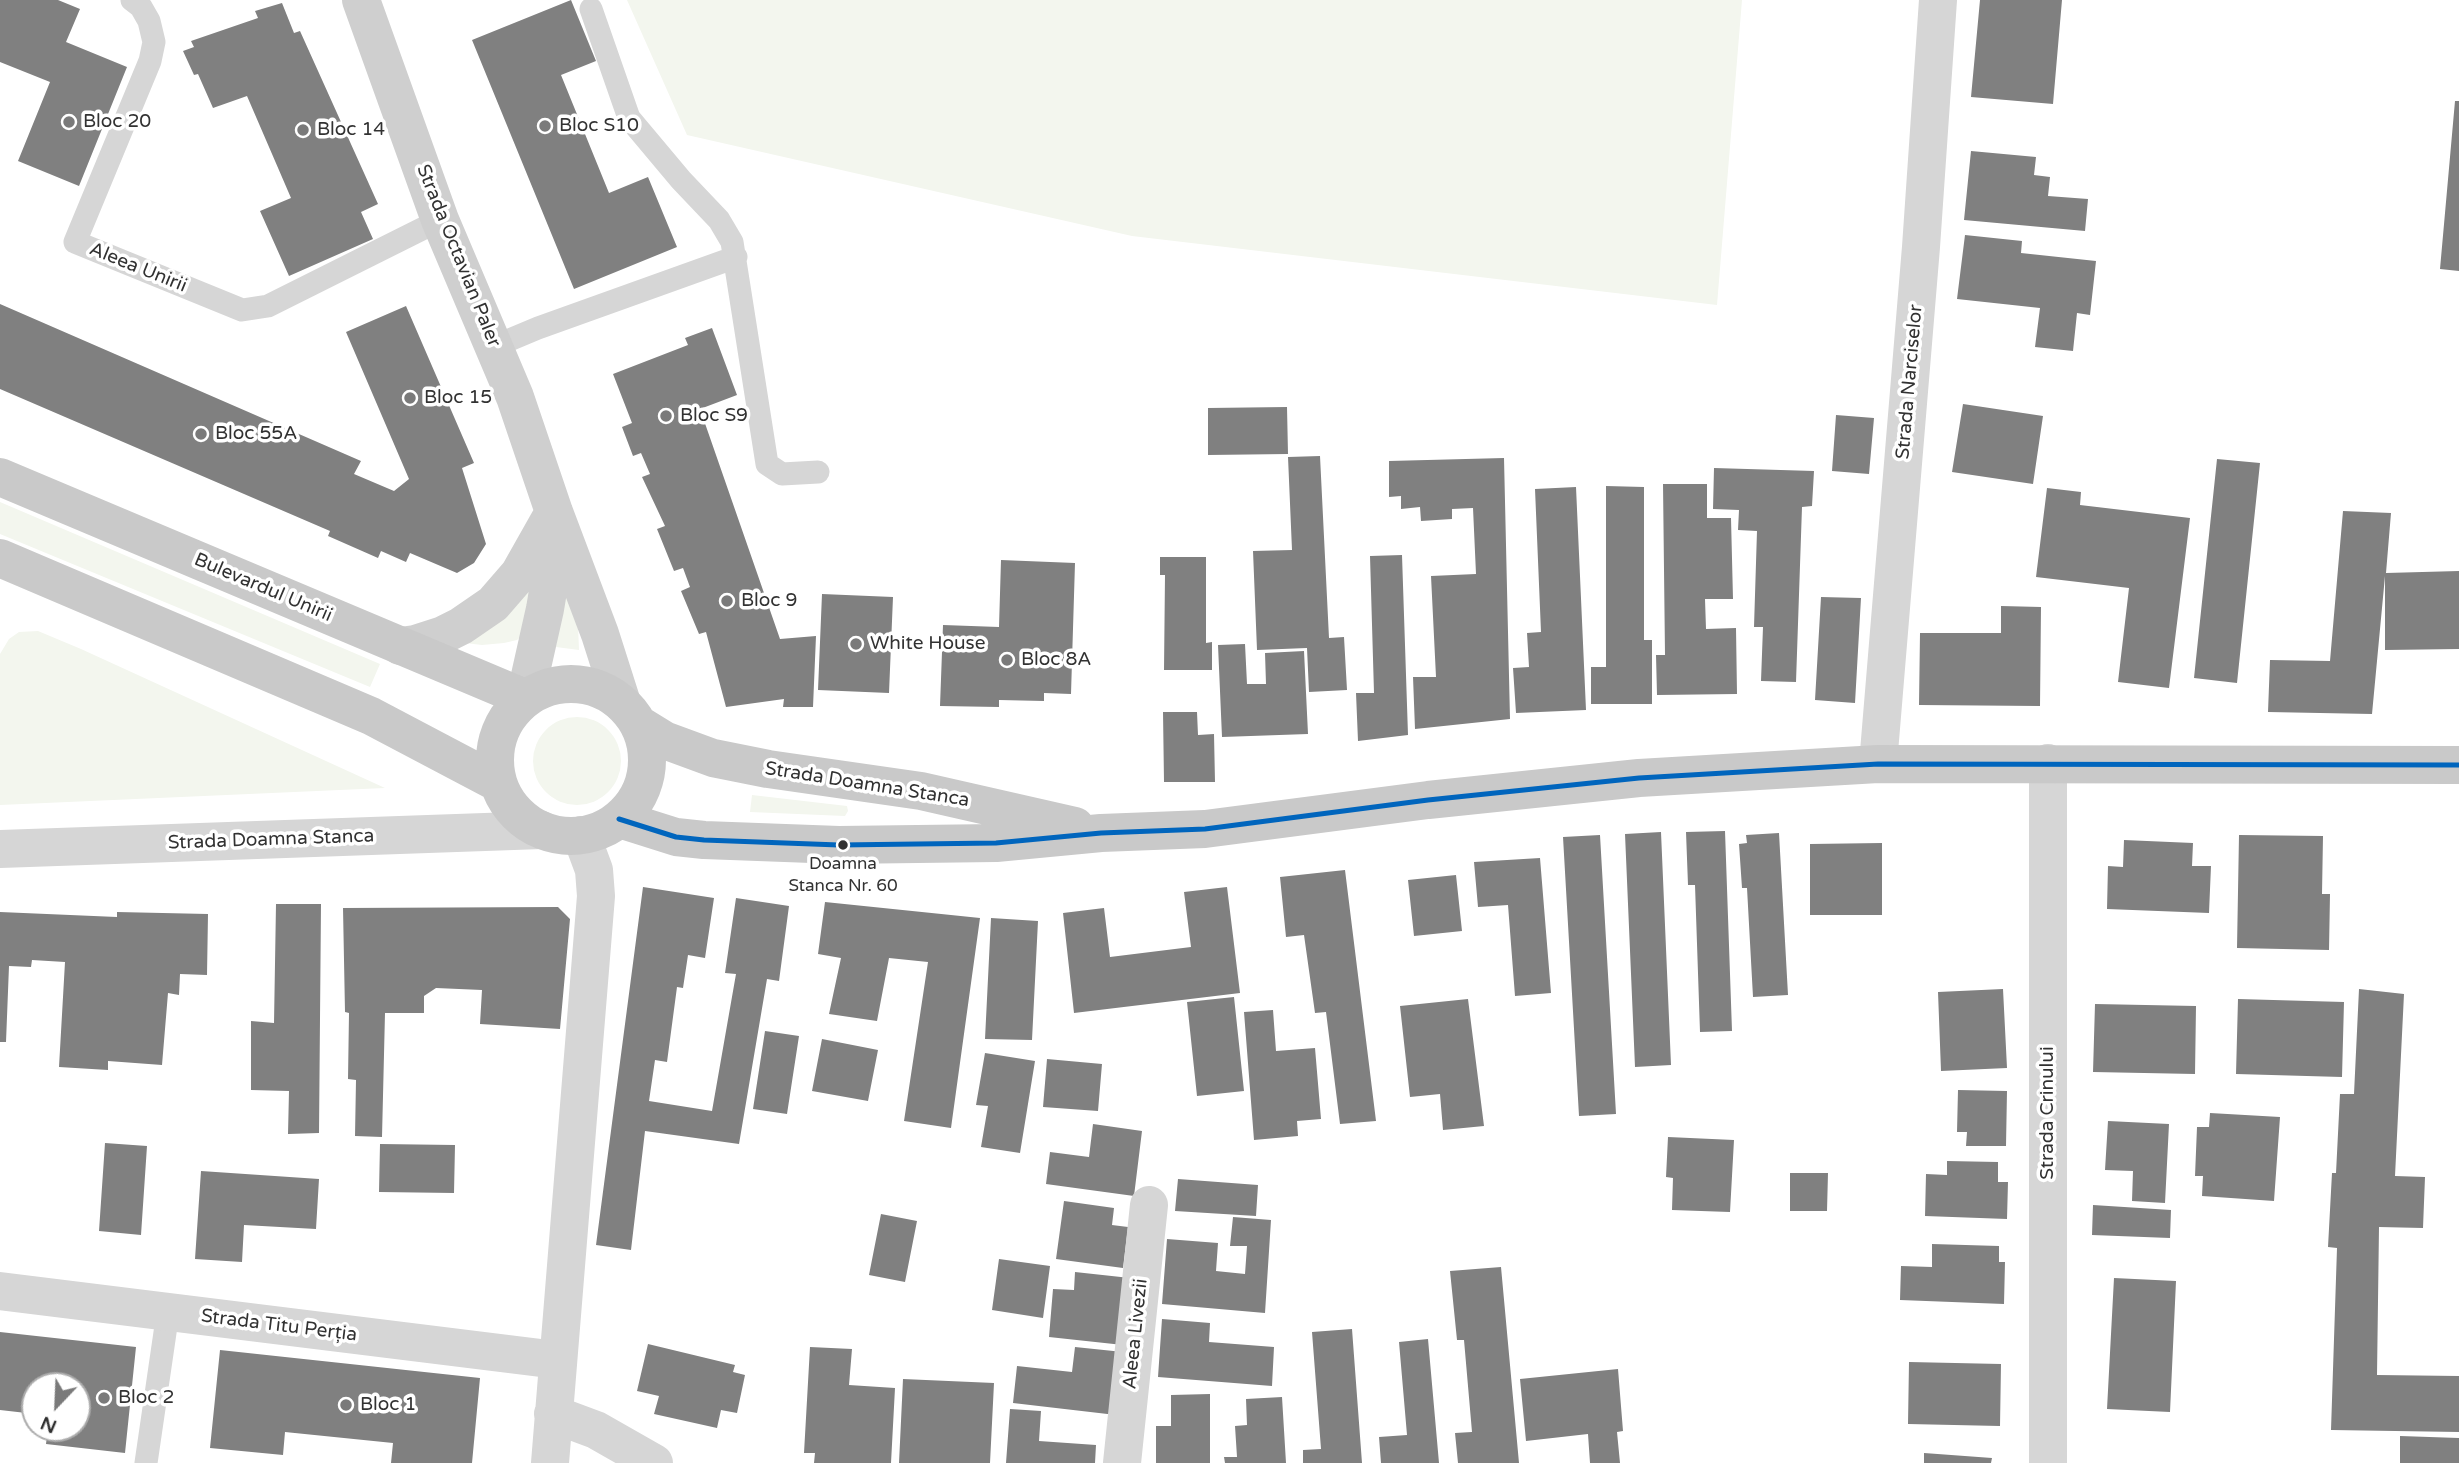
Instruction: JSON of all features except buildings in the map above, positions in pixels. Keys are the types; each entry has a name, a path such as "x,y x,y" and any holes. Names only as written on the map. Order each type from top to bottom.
{"main road":[{"name":"Strada Octavian Paler","path":"361,0 440,220 515,397 554,512 630,714"},
{"name":"Bulevardul Unirii","path":"0,477 525,698"},
{"path":"400,646 443,635 493,604 519,574 554,512"},
{"path":"525,698 551,573 554,512"},
{"path":"0,558 371,716 498,783"},
{"path":"575,683 600,689 630,714 646,748 646,775 636,799 619,819 601,829 581,835 561,835 542,830 523,819 508,803 498,783 494,759 498,736 508,715 525,698 548,687 575,683"},
{"name":"Strada Doamna Stanca","path":"630,714 664,740 713,758 768,769 921,791 1001,807 1101,832"},
{"name":"Strada Doamna Stanca","path":"619,819 676,837 826,844 996,843 1101,832 1205,829 1429,800 1639,778 1878,764 2459,765"}],"street":[{"name":"Strada Narciselor","path":"1878,764 1920,261 1938,0"},
{"name":"Strada Crinului","path":"2048,763 2048,1463"},
{"name":"Strada Doamna Stanca","path":"0,849 542,830"},
{"path":"550,1463 596,896 594,870 581,835"},
{"name":"Aleea Livezii","path":"1122,1463 1149,1205"},
{"name":"Strada Titu Perția","path":"0,1291 557,1360"},
{"path":"553,1414 596,1430 654,1463"}],"lane":[{"name":"Aleea Unirii","path":"132,0 141,7 149,21 154,42 150,61 75,242 242,310 268,306 440,220"},
{"path":"591,9 629,118 719,220 732,242 767,464 782,474 818,472"},
{"path":"495,346 736,257"},
{"path":"146,1463 168,1312"}],"shaded area":[{"path":"627,0 1742,0 1717,305 1132,236 687,135"},
{"path":"0,502 380,664 370,687 0,534"},
{"path":"534,568 526,632 517,640 504,643 465,643"},
{"path":"565,583 578,625 579,650 556,647"},
{"path":"38,631 385,788 0,805 0,654 9,639 19,632"},
{"path":"577,717 594,721 608,730 617,744 621,761 617,778 608,792 594,801 577,805 560,801 546,792 537,778 533,761 537,744 546,730 560,721"},
{"path":"752,795 847,806 848,811 845,816 750,812"}],"transit line":[{"path":"619,819 676,837 704,840 839,845 996,843 1101,833 1205,829 1428,800 1639,778 1878,764 2459,765"}],"place":[{"name":"Bloc 20","path":"69,122"},
{"name":"Bloc S10","path":"545,126"},
{"name":"Bloc 14","path":"303,130"},
{"name":"Bloc 15","path":"410,398"},
{"name":"Bloc S9","path":"666,416"},
{"name":"Bloc 55A","path":"201,434"},
{"name":"Bloc 9","path":"727,601"},
{"name":"White House","path":"856,644"},
{"name":"Bloc 8A","path":"1007,660"},
{"name":"Doamna Stanca Nr. 60","path":"843,845"},
{"name":"Bloc 2","path":"104,1398"},
{"name":"Bloc 1","path":"346,1405"}]}
